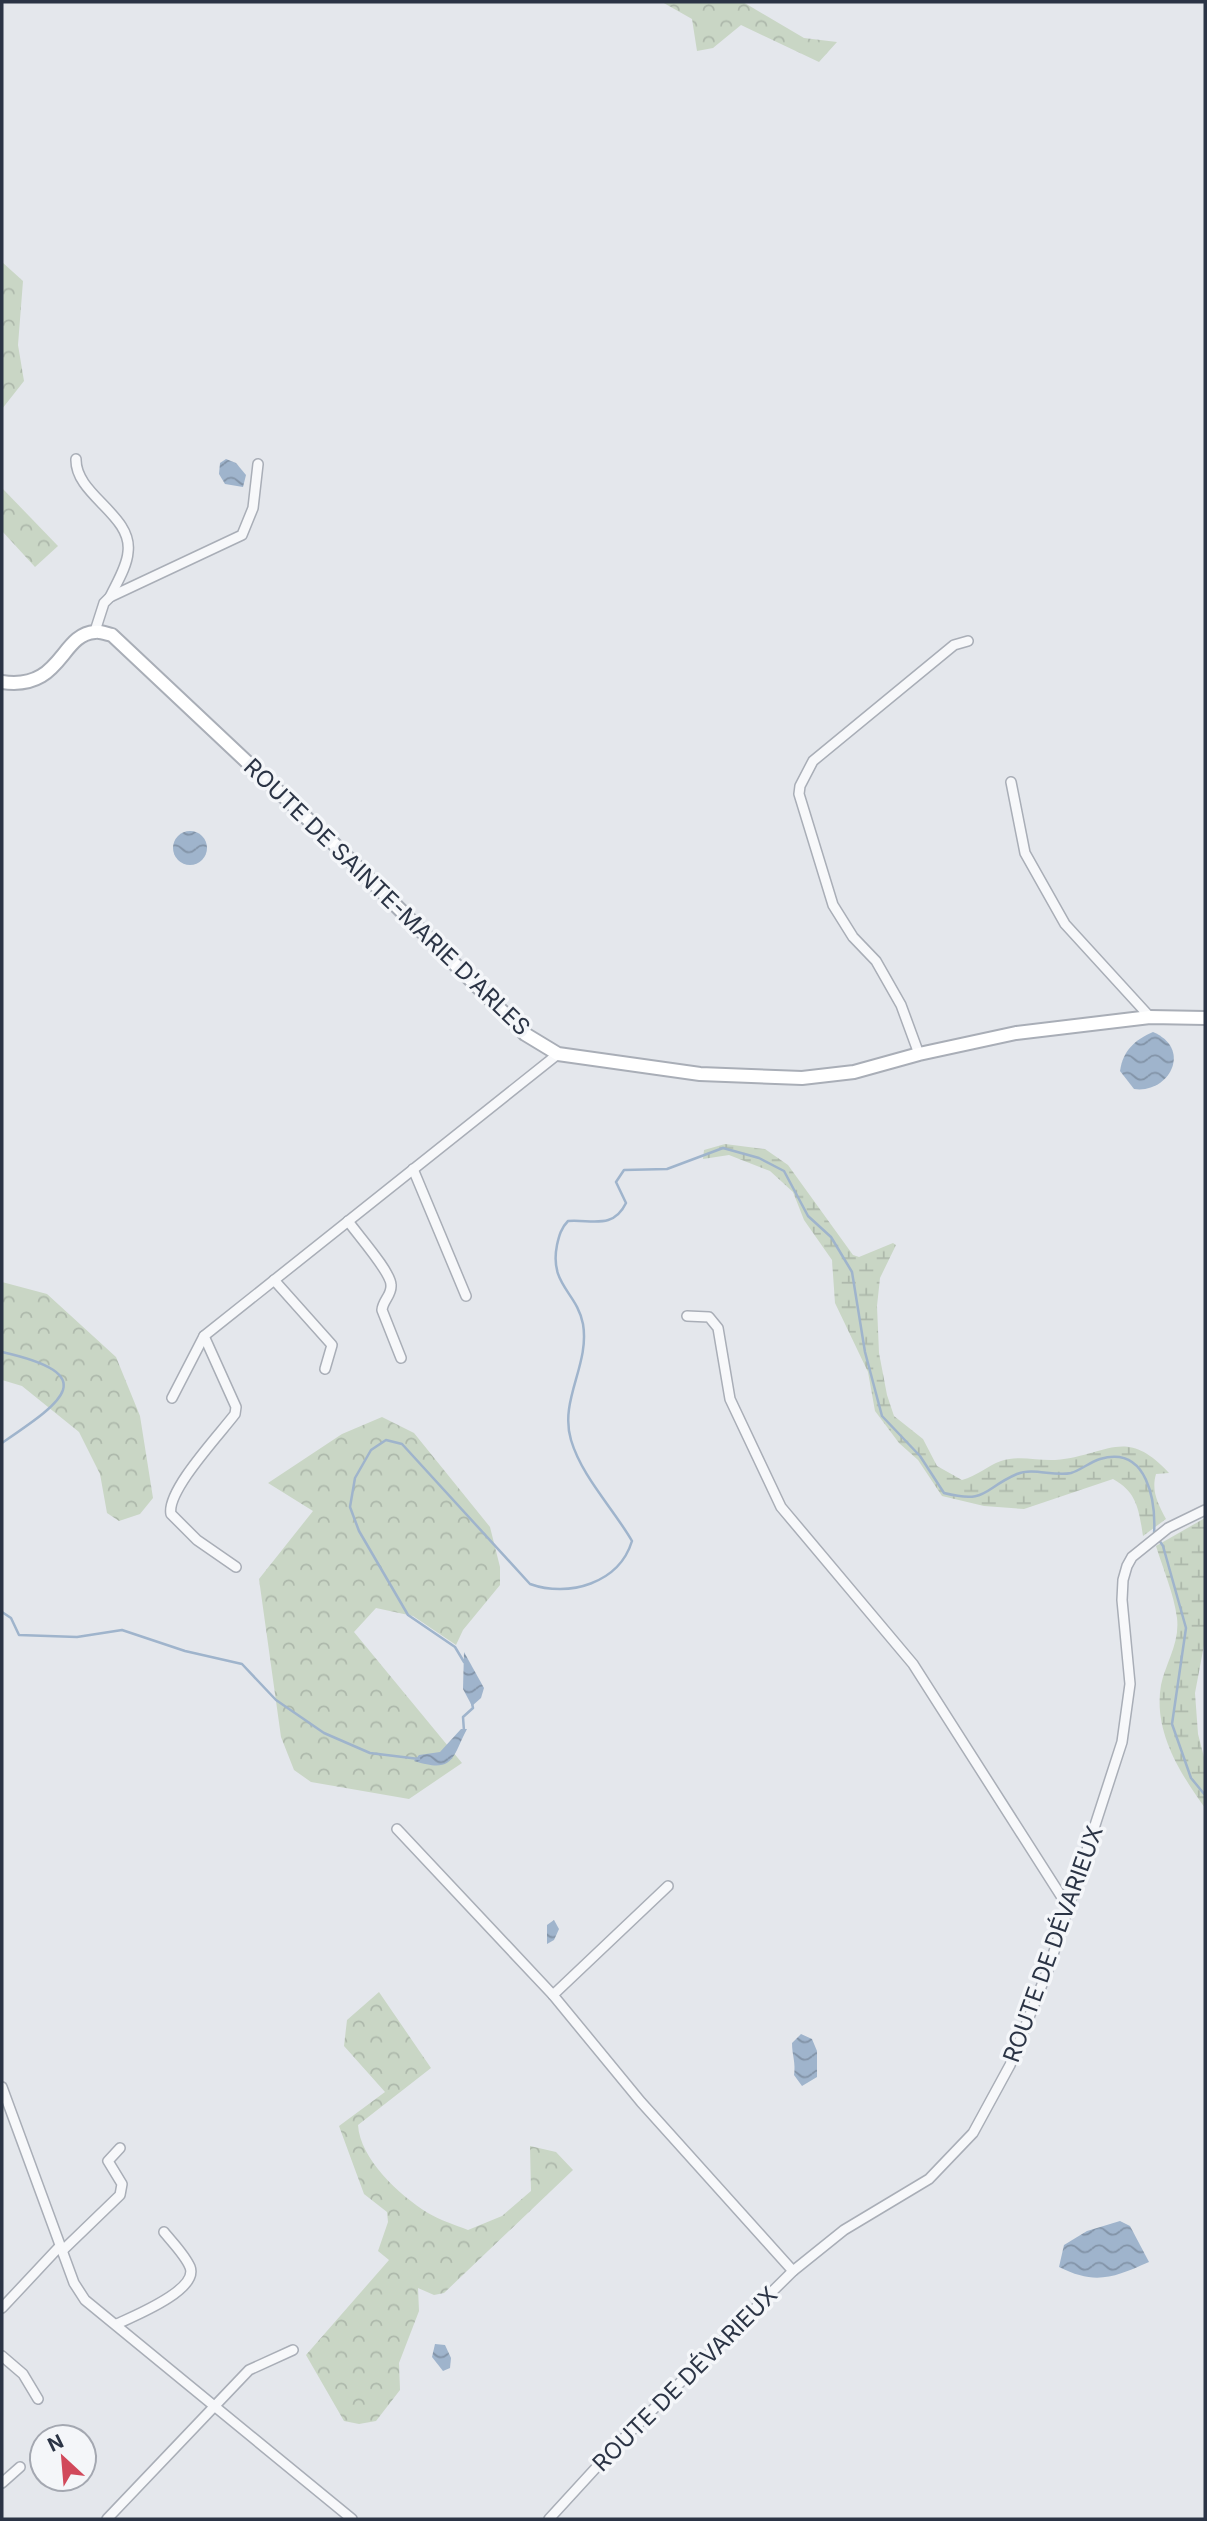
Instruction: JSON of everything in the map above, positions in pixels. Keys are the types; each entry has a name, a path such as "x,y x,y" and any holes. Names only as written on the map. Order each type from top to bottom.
{"main road":[{"path":"2,682 18,685 38,680 53,668 76,641 95,631"},
{"name":"ROUTE DE SAINTE-MARIE D'ARLES","path":"95,631 112,635 330,839 525,1034 558,1054 700,1073 802,1078 854,1072 919,1054 1016,1033 1150,1017 1205,1018"}],"street":[{"path":"76,459 80,477 121,528 128,545 128,553 110,597"},
{"path":"95,631 104,603 110,597 242,535 253,508 258,464"},
{"path":"919,1054 901,1005 876,961 853,937 833,905 799,794 800,786 813,761 954,645 968,640"},
{"path":"1011,782 1026,853 1065,924 1150,1017"},
{"path":"172,1398 204,1336 558,1054"},
{"path":"413,1169 466,1296"},
{"path":"348,1221 390,1279 390,1292 382,1310 401,1358"},
{"path":"274,1280 332,1345 324,1370"},
{"path":"687,1316 709,1317 718,1328 730,1399 781,1507 913,1664 1070,1910"},
{"path":"204,1336 236,1407 235,1414 176,1491 170,1509 197,1540 236,1567"},
{"name":"ROUTE DE DÉVARIEUX","path":"550,2519 615,2447 793,2271 844,2230 929,2179 973,2133 1010,2065 1070,1910 1122,1742 1130,1684 1122,1580 1132,1557 1168,1528 1205,1510"},
{"path":"397,1829 553,1995 641,2102 793,2271"},
{"path":"553,1995 668,1886"},
{"path":"2,2087 79,2292 214,2407 352,2519"},
{"path":"2,2308 61,2248 120,2194 120,2179 108,2161 120,2148"},
{"path":"117,2324 177,2292 188,2282 191,2275 189,2265 164,2232"},
{"path":"108,2519 249,2370 293,2350"},
{"path":"2,2356 23,2374 38,2399"},
{"path":"2,2483 20,2467"}],"green space":[{"path":"662,2 743,2 804,38 837,42 819,62 741,25 713,48 697,51 692,19"},
{"path":"2,262 23,281 18,345 24,381 2,409"},
{"path":"2,488 58,546 35,567 2,531"},
{"path":"725,1144 765,1149 788,1165 853,1255 859,1257 893,1243 896,1245 880,1278 877,1306 879,1353 894,1416 923,1439 937,1466 962,1480 1008,1459 1055,1460 1115,1447 1140,1450 1154,1458 1169,1473 1156,1474 1154,1486 1166,1519 1143,1536 1136,1503 1127,1490 1113,1479 1024,1509 984,1506 942,1496 918,1460 899,1443 875,1411 868,1372 835,1303 832,1260 804,1220 793,1192 770,1171 729,1155 703,1159 704,1150"},
{"path":"2,1282 47,1294 116,1357 140,1416 153,1498 140,1514 119,1521 107,1513 100,1474 79,1432 22,1386 2,1380"},
{"path":"382,1417 414,1433 490,1527 500,1567 500,1585 463,1630 456,1645 413,1616 376,1608 354,1632 462,1763 409,1799 311,1782 294,1770 281,1737 259,1579 313,1511 268,1483 342,1434"},
{"path":"1205,1518 1205,1640 1195,1693 1198,1734 1205,1761 1205,1808 1178,1766 1161,1719 1161,1685 1175,1644 1177,1618 1156,1546"},
{"path":"379,1992 431,2068 358,2125 360,2138 373,2163 394,2186 428,2213 468,2230 502,2216 531,2191 530,2146 556,2152 573,2170 444,2293 434,2295 418,2288 419,2311 399,2363 400,2390 376,2421 359,2424 344,2421 306,2355 389,2260 378,2251 388,2222 387,2212 364,2194 339,2126 385,2092 344,2046 347,2020"}],"water":[{"path":"226,459 236,463 246,475 243,487 225,484 219,474 220,463"},
{"path":"190,831 202,836 207,848 202,860 190,865 178,860 173,848 178,836"},
{"path":"1153,1032 1172,1049 1172,1069 1157,1085 1147,1089 1134,1089 1120,1071 1124,1057 1131,1047"},
{"path":"464,1652 484,1688 481,1698 472,1706 463,1689"},
{"path":"461,1729 467,1729 454,1755 445,1764 427,1765 414,1761 419,1755 440,1752"},
{"path":"554,1920 559,1929 554,1940 547,1944 547,1925"},
{"path":"801,2034 812,2039 817,2051 817,2077 802,2086 794,2075 792,2043"},
{"path":"1120,2221 1130,2226 1149,2262 1125,2272 1094,2278 1059,2267 1064,2245 1087,2231"},
{"path":"435,2344 445,2345 451,2358 450,2368 443,2371 432,2357"}],"waterway":[{"path":"464,1662 455,1647 408,1615 359,1531 350,1507 355,1478 371,1450 386,1440 402,1444 530,1584 545,1588 576,1588 604,1577 616,1567 632,1541 582,1467 568,1425 571,1397 584,1339 580,1313 557,1270 557,1245 562,1229 568,1221 608,1220 621,1211 626,1203 616,1182 624,1170 667,1169 723,1148 759,1158 784,1171 808,1216 831,1237 852,1272 865,1352 882,1416 920,1456 944,1493 977,1496 1023,1472 1071,1473 1100,1459 1116,1457 1129,1460 1139,1468 1146,1479 1153,1507 1154,1535"},
{"path":"2,1352 34,1361 53,1370 63,1380 63,1391 55,1402 42,1415 2,1443"},
{"path":"1159,1540 1186,1628 1172,1724 1191,1778 1205,1795"},
{"path":"2,1612 11,1618 19,1635 77,1637 122,1630 185,1651 242,1664 276,1700 324,1733 370,1753 419,1759"},
{"path":"464,1731 463,1717 473,1708 472,1703"}]}
